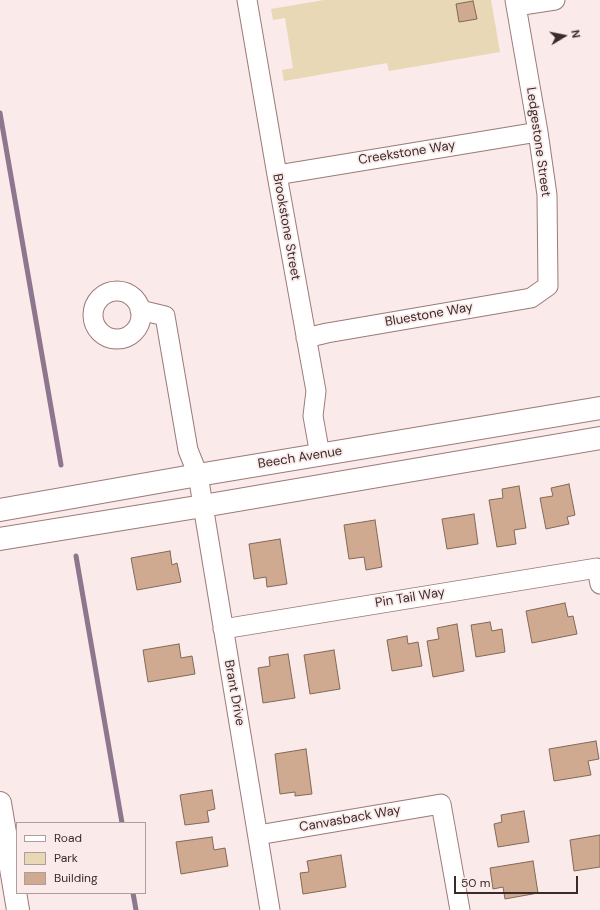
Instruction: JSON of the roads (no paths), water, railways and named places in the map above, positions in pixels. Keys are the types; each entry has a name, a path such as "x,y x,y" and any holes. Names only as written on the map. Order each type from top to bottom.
{"main road":[{"name":"Beech Avenue","path":"0,510 198,475 600,408"},
{"path":"0,539 600,438"},
{"path":"0,803 18,910"}],"street":[{"name":"Brookstone Street","path":"247,0 316,391 314,416 320,455"},
{"path":"516,3 555,0"},
{"name":"Ledgestone Street","path":"516,3 547,195 548,286"},
{"name":"Creekstone Way","path":"277,175 538,132"},
{"name":"Bluestone Way","path":"306,338 327,333 531,298 548,286"},
{"name":"Brant Drive","path":"140,310 165,316 188,450 198,475 270,910"},
{"name":"Pin Tail Way","path":"223,629 599,576"},
{"name":"Canvasback Way","path":"258,835 441,804 460,910"}],"waterway":[{"path":"0,113 61,465"},
{"path":"76,556 122,822"},
{"path":"133,894 136,910"}]}
